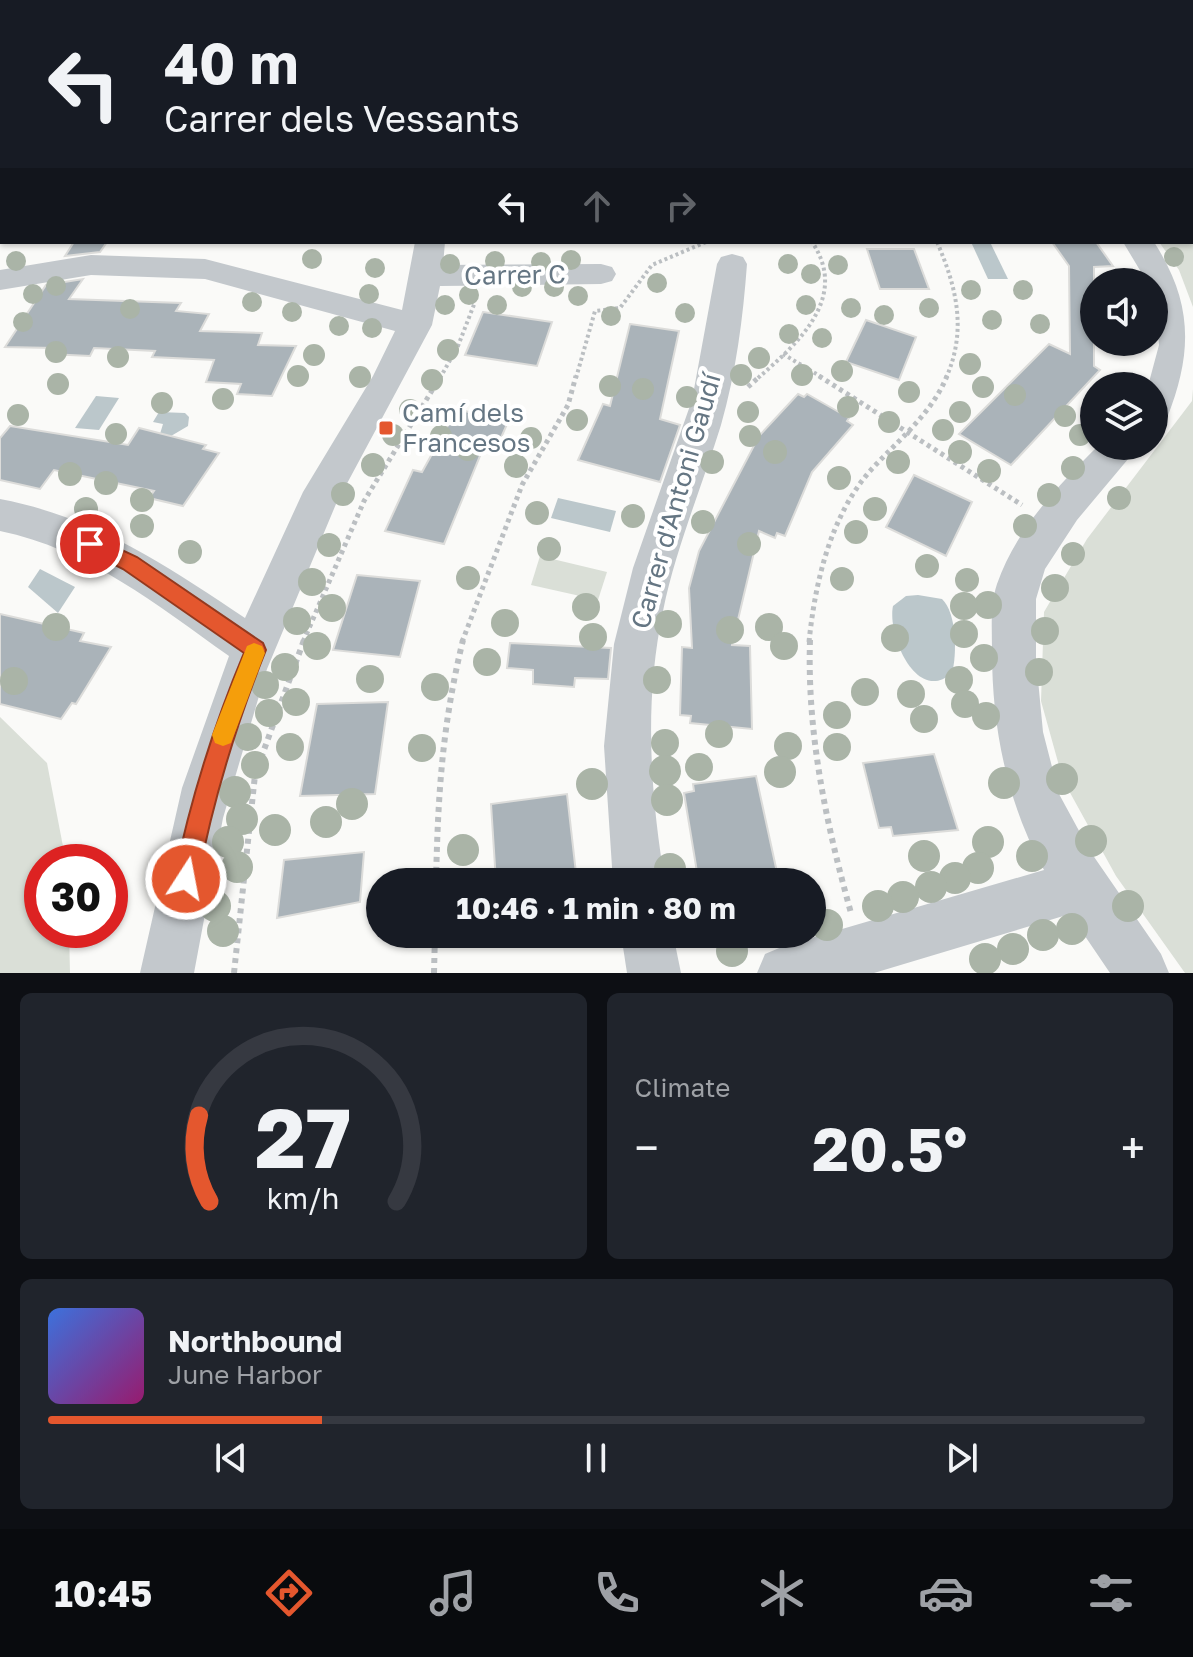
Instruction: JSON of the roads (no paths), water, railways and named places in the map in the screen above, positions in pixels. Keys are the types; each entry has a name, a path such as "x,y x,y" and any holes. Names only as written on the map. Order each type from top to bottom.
{"street":[{"path":"1139,244 1166,290 1178,331 1174,366 1168,379"},
{"name":"Carrer d'Antoni Gaudí","path":"638,868 627,767 629,682 641,612 658,549 699,440 712,389 719,253"},
{"path":"167,973 198,817 229,717 305,532 342,458 394,373 416,325 429,259"},
{"name":"Carrer C","path":"429,259 482,275 601,274"},
{"path":"0,280 91,265 162,265 205,269 416,325"},
{"path":"1109,460 1047,531 1019,582 1014,635 1015,696 1022,744 1037,802 1081,885 1142,973"},
{"path":"0,515 36,522 130,563 256,650"},
{"path":"784,973 1081,885"},
{"path":"650,948 654,973"}],"place":[{"name":"Camí dels Francesos","path":"386,428"}]}
